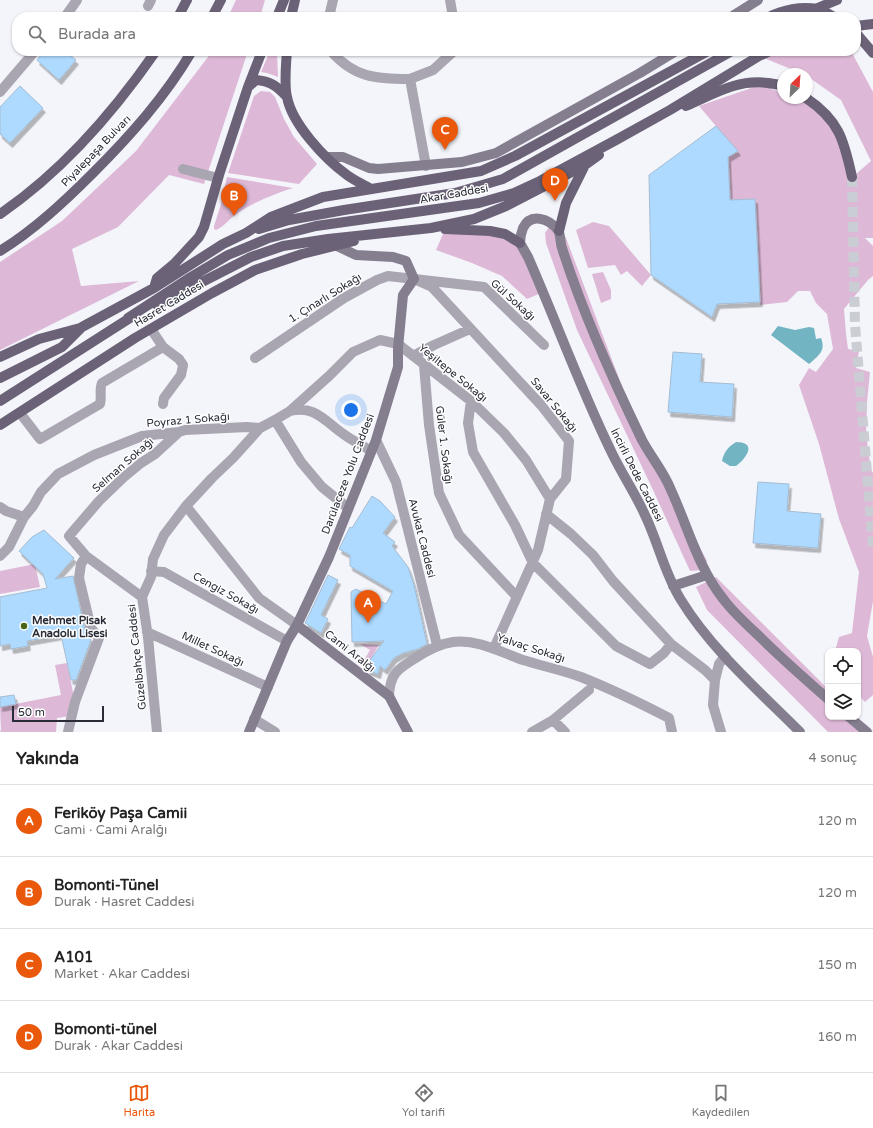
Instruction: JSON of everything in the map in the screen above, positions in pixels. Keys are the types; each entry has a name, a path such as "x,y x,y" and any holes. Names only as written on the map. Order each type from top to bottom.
{"main road":[{"path":"181,12 187,0"},
{"path":"215,12 221,0"},
{"path":"279,12 284,0"},
{"path":"292,12 295,0"},
{"path":"739,12 758,0"},
{"path":"808,12 837,0"},
{"path":"781,12 799,9 817,9 823,12"},
{"path":"861,25 873,24"},
{"path":"861,38 873,53"},
{"name":"Piyalepaşa Bulvarı","path":"0,214 36,187 80,146 138,78 153,56"},
{"name":"Piyalepaşa Bulvarı","path":"0,252 33,228 59,206 120,146 167,89 189,56"},
{"path":"154,288 157,278 176,263 199,237 204,227 218,178 248,87 260,56"},
{"path":"287,56 286,96 291,110 302,130 327,157 347,175 371,189"},
{"path":"327,157 343,157 374,169 462,162 496,153 668,56"},
{"path":"246,233 272,217 323,197 481,171 515,156 699,56"},
{"name":"Akar Caddesi","path":"246,233 289,220 455,193 503,179 723,56"},
{"name":"Akar Caddesi","path":"128,318 228,255 250,245 276,236 316,226 455,207 496,199 540,181 653,120 759,56"},
{"path":"248,87 256,80 266,81 278,87 286,96"},
{"path":"653,120 728,87 760,82 777,85"},
{"path":"813,102 820,107 833,122 842,138 852,177"},
{"path":"0,401 128,318 188,291 251,258 283,246 431,228 474,219 523,197 585,165 616,140"},
{"path":"431,228 490,231 505,234 520,243 524,227 534,218 542,218 559,231 566,203 585,165"},
{"name":"İncirli Dede Caddesi","path":"559,231 561,246 584,309 608,367 624,403 648,450 671,488 707,575 724,600 739,617 825,696"},
{"name":"Hasret Caddesi","path":"0,378 62,347 82,328 154,288 223,244 246,233"},
{"name":"Hasret Caddesi","path":"0,425 151,329 212,293 255,270 302,254 350,243 365,236"},
{"name":"İncirli Dede Caddesi","path":"520,243 528,257 604,438 646,516 680,600 725,656 800,732"},
{"path":"337,246 356,255 393,257 406,261 414,279"},
{"name":"Darülaceze Yolu Caddesi","path":"249,732 287,641 297,625 329,557 372,451 398,368 398,344 403,295 414,279"},
{"path":"0,357 39,338 82,328"},
{"path":"674,586 707,575"},
{"name":"Cami Aralğı","path":"297,625 389,696"},
{"path":"389,696 408,732"},
{"path":"853,720 867,732"}],"street":[{"path":"69,12 77,0"},
{"path":"330,12 333,0"},
{"path":"450,0 452,12"},
{"path":"0,92 31,56"},
{"path":"335,56 338,60 361,74 382,79 410,79 434,70 449,56"},
{"path":"410,79 426,166"},
{"path":"183,169 218,178"},
{"name":"1. Çınarlı Sokağı","path":"255,358 344,298 377,280 388,276 414,279"},
{"name":"Savar Sokağı","path":"414,279 432,287 541,405 569,441 566,479 550,499 538,550 494,648"},
{"name":"Gül Sokağı","path":"414,279 484,287 544,345"},
{"path":"151,329 163,347 179,359 183,365 181,375 164,398 163,404"},
{"path":"413,356 470,329"},
{"path":"260,428 290,410 329,376 353,352 380,340 398,344"},
{"name":"Yeşiltepe Sokağı","path":"398,344 471,401 504,433 526,460 550,499"},
{"path":"20,413 40,439 100,404 100,389 102,383 163,347"},
{"name":"Güler 1. Sokağı","path":"424,365 429,425 438,493 459,535 517,597"},
{"path":"471,401 468,423 473,452 515,525 533,563 616,646 650,664 664,653 671,644"},
{"path":"290,410 298,408 314,412 344,434 372,451"},
{"path":"275,420 301,462 322,487 348,508"},
{"name":"Poyraz 1 Sokağı","path":"0,556 9,547 24,517 33,506 41,492 58,474 72,466 112,447 142,436 185,430 239,427 260,428"},
{"name":"Güzelbahçe Caddesi","path":"157,732 148,632 142,597 151,577 153,559 164,535 186,506 260,428"},
{"name":"Selman Sokağı","path":"86,556 69,536 99,501 124,477 155,454 179,432"},
{"name":"Avukat Caddesi","path":"376,440 396,482 437,645"},
{"path":"186,506 260,598 297,625"},
{"path":"0,507 6,511 24,517"},
{"path":"546,514 571,534 593,555 613,581 671,644 705,670 715,680"},
{"path":"68,732 75,702 99,638 91,628 80,578 80,564 86,556 142,597"},
{"name":"Cengiz Sokağı","path":"151,571 164,572 287,641"},
{"name":"Millet Sokağı","path":"148,632 268,688"},
{"name":"Yalvaç Sokağı","path":"389,696 390,683 396,672 405,665 437,645 454,642 472,643 494,648 521,659 580,677 640,702 669,718 672,732"},
{"path":"721,732 713,705 715,680 719,664 725,656"},
{"path":"532,732 553,720 589,690"},
{"path":"254,719 275,732"},
{"path":"553,720 565,732"}],"shaded area":[{"path":"236,0 265,0 261,12 230,12"},
{"path":"246,56 204,184 169,175 118,227 72,249 81,286 139,281 0,350 0,262 62,221 136,151 208,57"},
{"path":"268,56 277,56 278,77 261,72"},
{"path":"759,56 854,56 873,92 873,238 865,238 873,246 873,276 844,309 848,349 859,351 856,368 870,372 866,434 871,470 873,473 873,601 867,636 873,657 873,695 865,702 861,698 861,648 836,648 839,637 852,633 859,572 839,519 819,444 799,385 809,368 816,372 833,349 827,314 816,303 810,291 798,291 787,302 760,305 755,199 730,200 728,157 738,152 699,106 760,85 777,91 777,104 812,104 820,107 856,174 871,161 841,100 813,80 813,68 788,68"},
{"path":"261,91 270,92 275,97 284,119 294,137 317,164 299,184 228,173 254,96"},
{"path":"227,177 293,188 272,195 252,205 235,215 216,230 214,229 214,226"},
{"path":"593,222 609,226 651,275 642,286 627,271 621,275 615,265 588,268 576,230"},
{"path":"557,226 566,238 637,426 707,561 702,570 690,571 577,330 546,243 545,233 549,227"},
{"path":"458,230 490,231 520,243 541,293 527,299 502,276 436,250 443,234"},
{"path":"603,272 611,290 611,299 601,303 592,274"},
{"path":"35,564 40,587 0,594 0,571"},
{"path":"716,577 825,686 825,720 860,720 873,732 828,732 707,610 696,587"},
{"path":"360,644 379,645 366,667 362,664 370,650"},
{"path":"67,663 75,702 71,716 57,718 56,732 0,732 0,707 61,695 55,665"}],"water":[{"path":"778,326 795,330 809,327 814,328 816,339 821,338 823,346 821,352 809,364 771,335"},
{"path":"736,442 747,445 748,451 740,463 736,466 730,466 722,461 727,450"}],"building":[{"path":"40,56 71,56 76,60 59,80 37,60"},
{"path":"20,86 43,108 10,143 0,134 0,107"},
{"path":"716,126 738,151 728,157 730,200 755,199 760,302 717,304 712,317 651,275 649,175"},
{"path":"673,352 702,354 700,382 734,384 732,417 668,412"},
{"path":"758,482 789,484 787,511 821,514 818,548 753,543"},
{"path":"372,496 380,501 395,517 383,533 395,542 392,546 408,567 414,585 427,644 394,658 385,670 380,666 378,674 367,670 370,660 384,641 352,642 351,592 356,589 386,604 393,591 350,566 350,555 339,549 350,527 352,528"},
{"path":"44,530 74,558 55,579 73,576 85,630 91,640 76,680 71,680 61,635 27,641 28,646 11,649 10,644 0,646 0,597 47,588 43,574 19,551 32,537"},
{"path":"328,575 338,580 321,615 328,619 321,633 305,623"},
{"path":"14,695 16,704 0,707 0,697"}],"tunnel":[{"path":"852,177 855,325 873,547"}],"place":[{"name":"A101","path":"445,150"},
{"name":"Bomonti-tünel","path":"555,201"},
{"name":"Bomonti-Tünel","path":"234,216"},
{"name":"Feriköy Paşa Camii","path":"368,623"},
{"name":"Mehmet Pisak Anadolu Lisesi","path":"24,626"}]}
